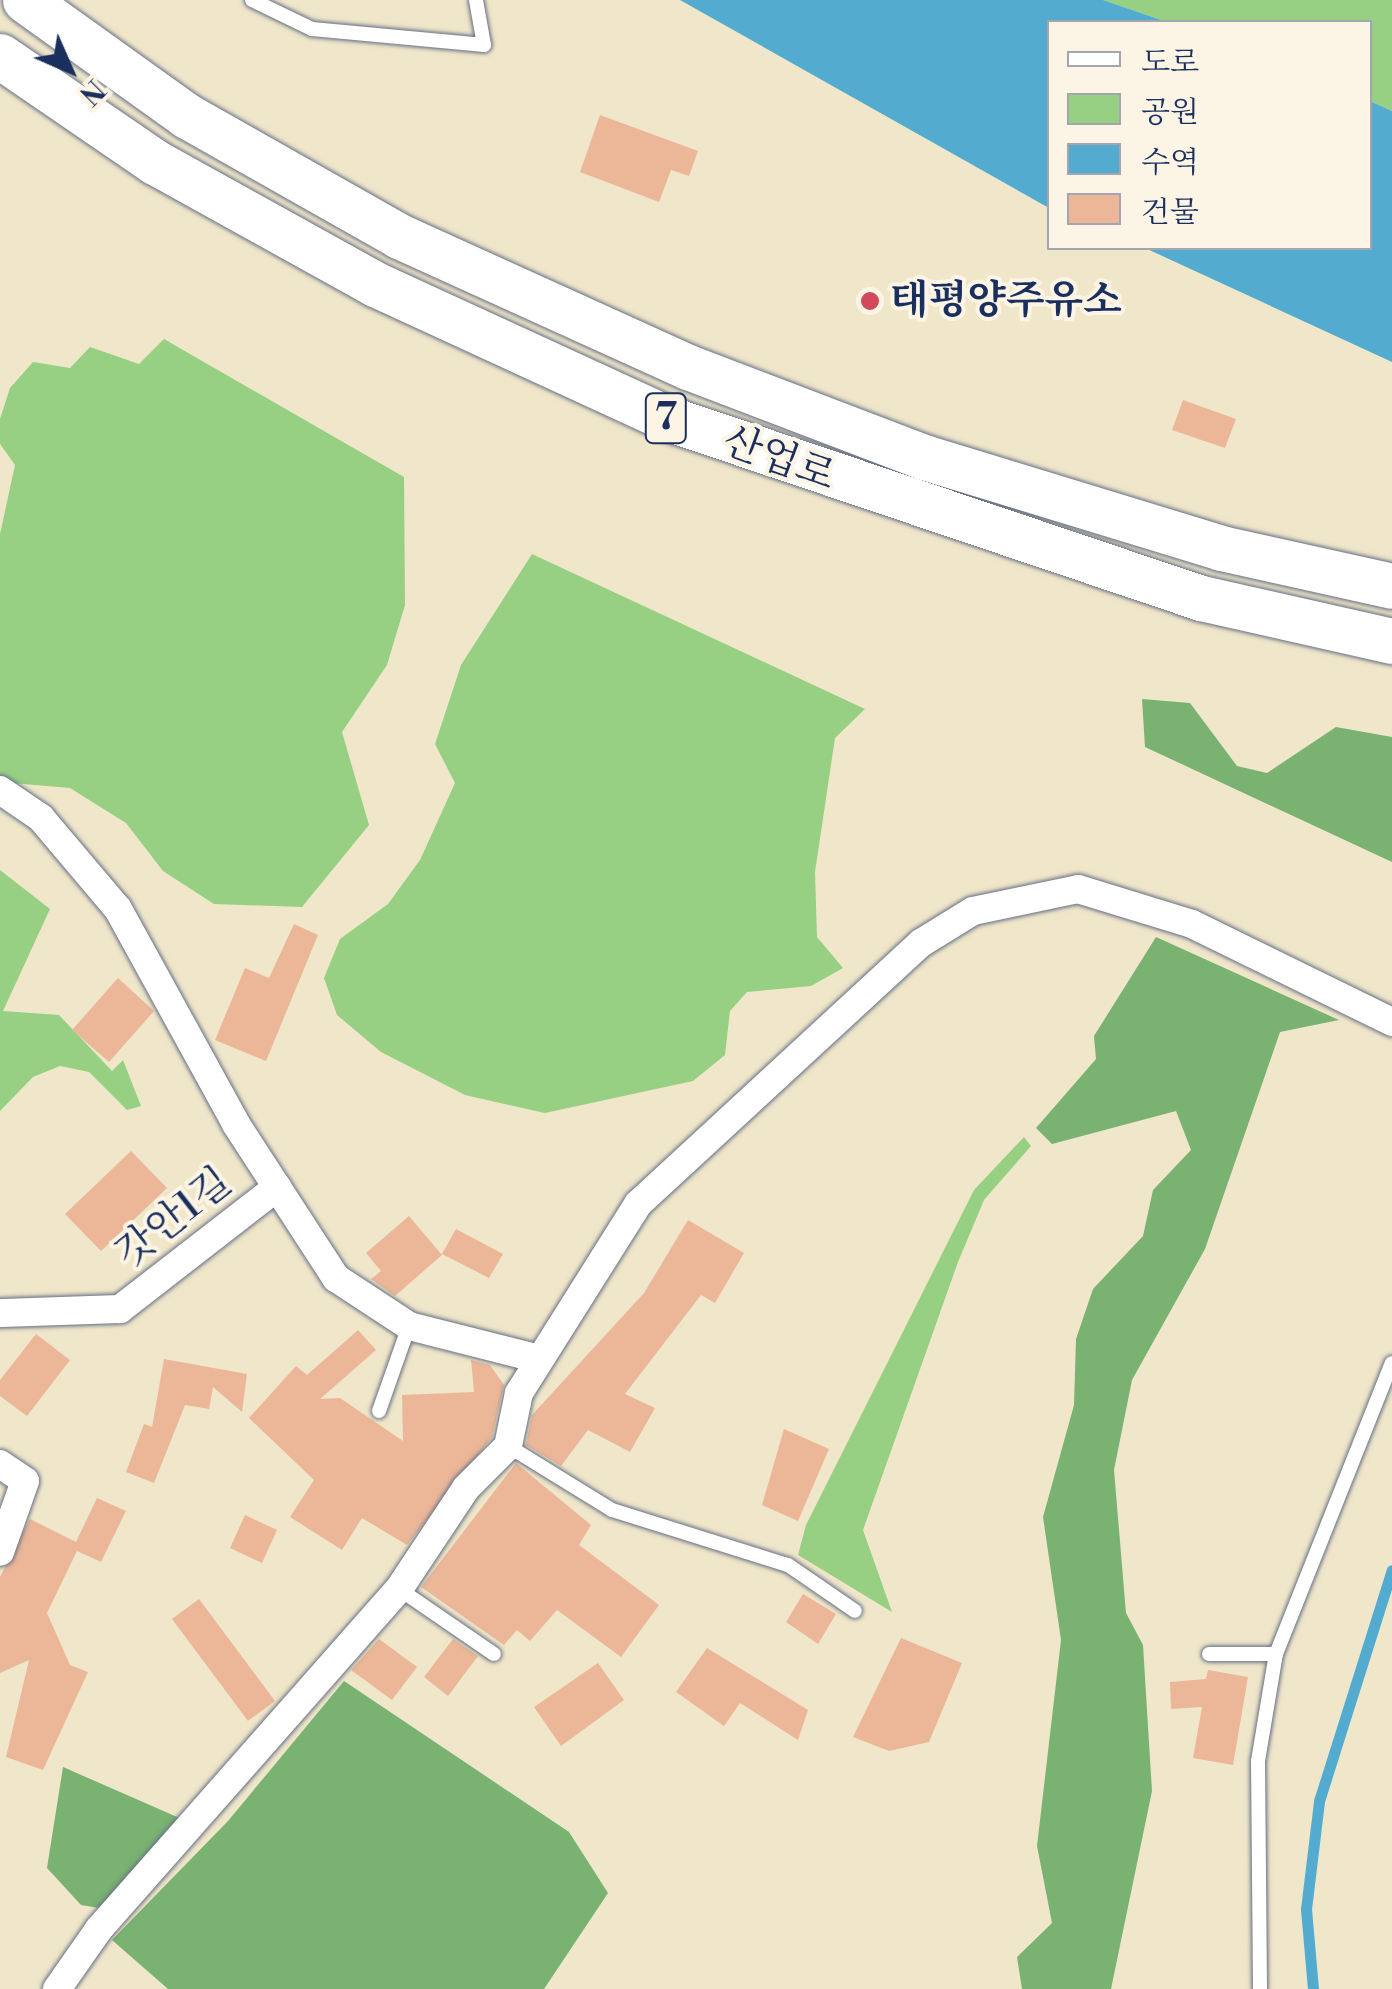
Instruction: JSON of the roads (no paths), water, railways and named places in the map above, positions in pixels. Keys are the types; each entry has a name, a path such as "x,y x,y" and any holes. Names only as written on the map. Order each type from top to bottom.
{"main road":[{"name":"산업로","path":"26,0 187,116 399,236 688,367 924,457 1222,548 1392,586"},
{"name":"산업로","path":"0,56 155,162 375,284 668,418 1201,598 1392,640"}],"street":[{"path":"0,790 41,818 118,909 277,1187 336,1278 410,1326 539,1359"},
{"path":"57,1989 98,1929 399,1589 466,1488 508,1446 519,1393 638,1204 921,943 973,911 1078,888 1128,898 1392,1022"},
{"name":"갓안1길","path":"0,1313 120,1309 277,1187"},
{"path":"0,1464 26,1480 0,1552"}],"lane":[{"path":"252,0 312,29 484,45 476,0"},
{"path":"379,1411 410,1326"},
{"path":"1260,1989 1258,1761 1276,1654 1392,1363"},
{"path":"508,1446 612,1510 788,1564 855,1611"},
{"path":"399,1589 494,1654"},
{"path":"1209,1654 1276,1654"}],"water":[{"path":"680,0 1103,0 1161,20 1047,20 1047,207"},
{"path":"1372,102 1392,111 1392,362 1149,250 1372,250"}],"waterway":[{"path":"1313,1989 1306,1909 1319,1801 1392,1570"}],"place":[{"name":"태평양주유소","path":"870,301"}]}
